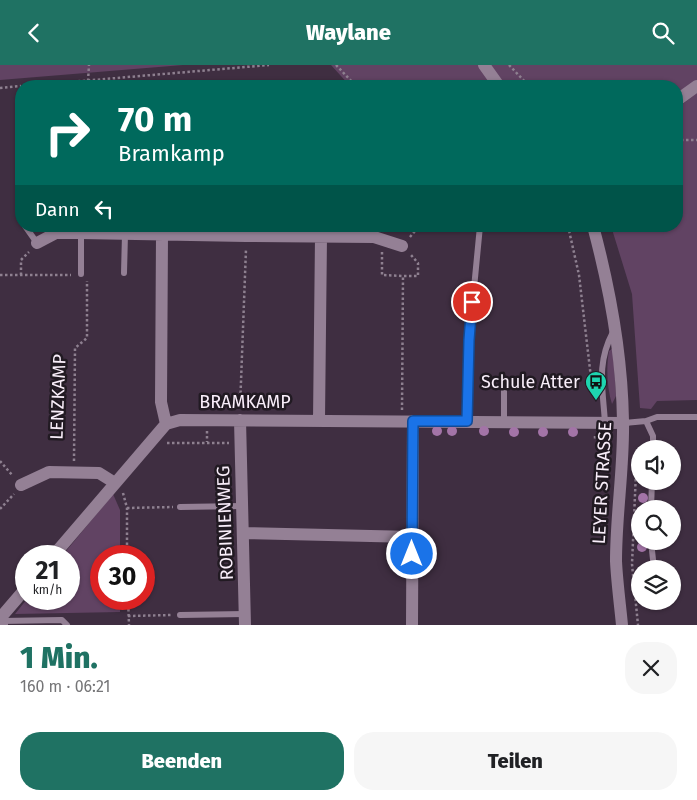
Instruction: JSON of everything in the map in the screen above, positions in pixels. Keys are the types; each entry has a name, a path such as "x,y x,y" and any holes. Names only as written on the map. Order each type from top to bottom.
{"street":[{"path":"484,65 495,80"},
{"path":"683,96 697,86"},
{"path":"37,243 56,233 86,232"},
{"path":"62,545 166,424 161,402 167,232 125,234 110,232"},
{"path":"320,420 321,232"},
{"path":"330,232 374,237 402,246"},
{"name":"LEYER STRASSE","path":"594,232 605,270 615,329 622,392 624,423 616,559 622,625"},
{"name":"BRAMKAMP","path":"166,424 180,420 624,423"},
{"name":"ROBINIENWEG","path":"240,420 245,619"},
{"path":"408,421 413,537 412,625"},
{"path":"21,485 49,472 99,473 115,483"},
{"path":"243,533 413,537"},
{"path":"2,619 15,602"}],"lane":[{"path":"29,232 37,243"},
{"path":"467,421 469,340 479,232"},
{"path":"81,233 81,275"},
{"path":"124,273 125,234"},
{"path":"600,423 602,359 615,329"},
{"path":"504,383 504,421"},
{"name":"BRAMKAMP","path":"624,423 646,421 657,417 697,417"},
{"path":"646,421 653,436 653,440"},
{"path":"180,507 242,506"},
{"path":"180,615 245,619"},
{"path":"2,619 62,620 67,625"}],"path":[{"path":"88,80 89,65"},
{"path":"99,80 268,65"},
{"path":"336,65 350,80"},
{"path":"509,65 523,80"},
{"path":"0,88 15,87"},
{"path":"683,140 697,140"},
{"path":"240,420 246,232"},
{"path":"569,232 579,275 591,381"},
{"path":"383,239 382,275 418,276 418,263 402,246"},
{"path":"21,275 21,260 37,243"},
{"path":"0,275 81,275"},
{"name":"LENZKAMP","path":"74,472 75,348 87,338 87,275 81,275"},
{"path":"403,276 408,421"},
{"path":"637,422 637,440"},
{"path":"600,423 595,439 602,439 608,442 612,451 631,452"},
{"path":"148,444 240,443"},
{"path":"0,461 21,485 0,509"},
{"path":"115,483 124,495 127,545"},
{"path":"635,490 632,564 638,625"},
{"path":"126,508 180,507"},
{"path":"128,610 129,625"},
{"path":"128,615 180,615"}],"shaded area":[{"path":"0,65 183,65 0,80"},
{"path":"331,65 697,65 697,82 683,92 683,80 345,80"},
{"path":"697,93 697,400 657,401 651,409 640,408 632,294 613,232 683,232 683,104"},
{"path":"613,348 616,396 612,404 607,371 609,351"},
{"path":"113,494 120,510 120,545 90,545 90,610 120,610 120,612 15,614 18,610 80,610 80,545 71,545"}],"place":[{"name":"Schule Atter","path":"596,401"}],"route":[{"path":"412,554 413,421 467,421 472,302"}]}
